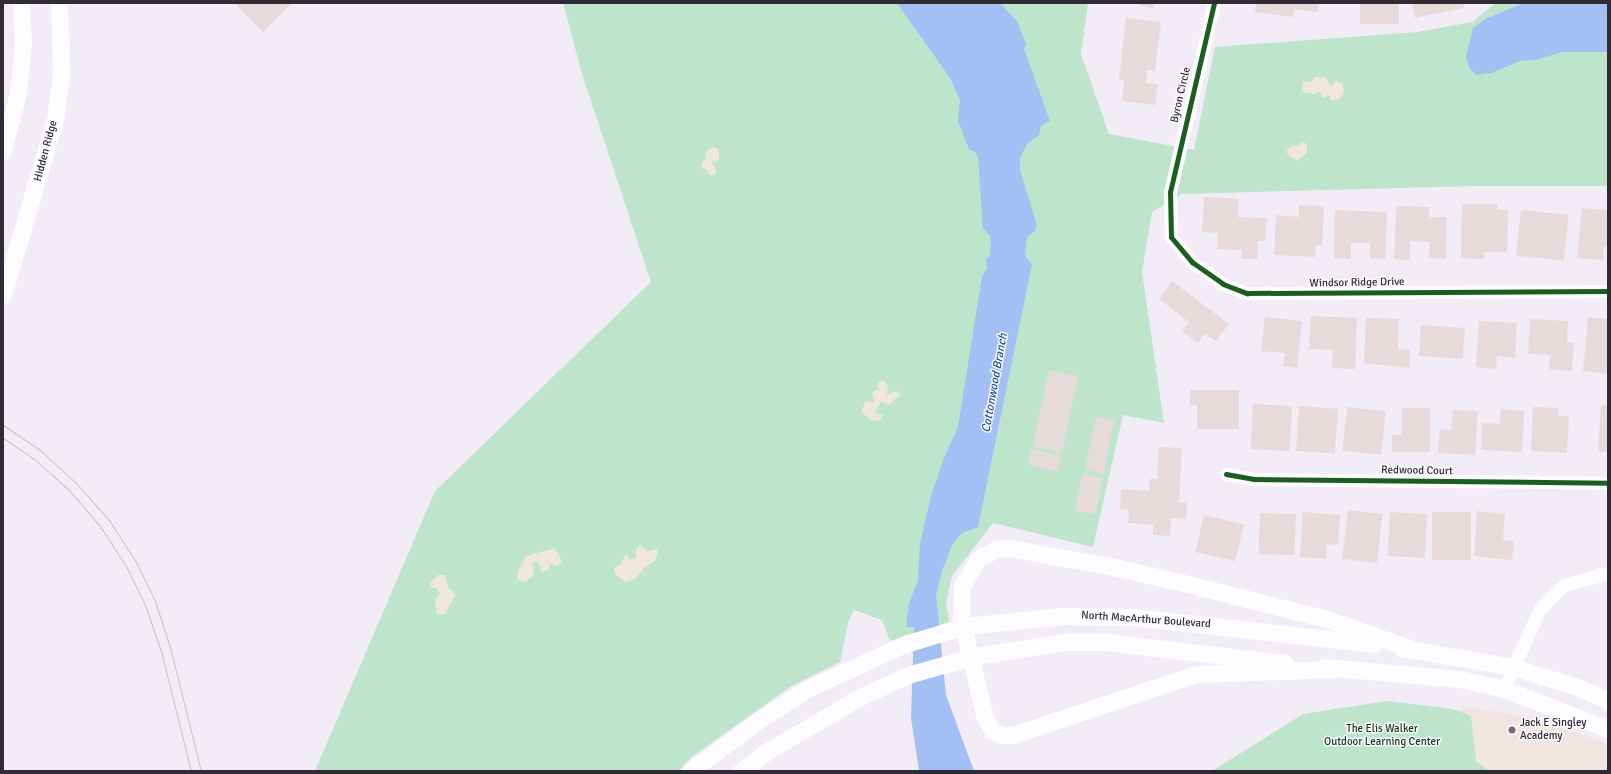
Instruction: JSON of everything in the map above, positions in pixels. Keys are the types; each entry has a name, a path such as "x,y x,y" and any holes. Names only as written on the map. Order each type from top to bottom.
{"main road":[{"path":"3,151 18,92 23,43 21,3"},
{"name":"Hidden Ridge","path":"3,295 55,120 60,74 59,3"},
{"path":"1335,668 1196,674 1013,735 1002,735 993,731 985,718 961,617 960,601 962,586 968,571 986,552 1009,548 1114,567 1188,584 1330,620 1412,649"},
{"name":"North MacArthur Boulevard","path":"690,771 762,718 807,689 905,644 965,626 1010,620 1062,616 1133,617 1412,649 1513,667 1580,688 1608,701"},
{"path":"741,771 766,752 825,717 911,674 974,656 1020,647 1064,642 1106,642 1335,668 1460,678 1504,689 1608,730"}],"street":[{"name":"Byron Circle","path":"1170,192 1214,3"},
{"name":"Windsor Ridge Drive","path":"1170,192 1171,237 1192,262 1223,284 1247,293 1608,291"},
{"name":"Redwood Court","path":"1226,474 1253,479 1608,484"},
{"path":"1504,689 1539,610 1564,585 1608,573"}],"shaded area":[{"name":"Jack E Singley Academy","path":"1462,706 1533,718 1603,742 1608,745 1608,771 1443,771"}],"green space":[{"path":"563,3 1088,3 1081,54 1109,134 1194,150 1215,47 1417,32 1472,22 1496,3 1608,3 1608,186 1475,186 1182,194 1152,212 1142,272 1164,423 1123,415 1093,547 993,523 952,576 946,602 949,622 890,641 882,620 854,610 848,623 840,662 790,687 693,756 678,771 315,771 435,491 651,282 582,74"},
{"name":"The Elis Walker Outdoor Learning Center","path":"1387,701 1453,709 1471,716 1476,761 1489,771 1212,771 1303,714"}],"sand":[{"path":"1314,77 1325,77 1331,87 1336,82 1342,83 1344,91 1341,98 1331,101 1329,95 1322,98 1320,91 1314,94 1302,92 1303,81 1311,82"},
{"path":"1303,142 1307,144 1307,153 1297,161 1286,152 1292,145 1297,146"},
{"path":"714,147 719,150 719,160 711,161 716,170 715,175 709,175 707,170 702,168 702,163 706,158 705,152"},
{"path":"879,381 884,381 888,386 887,395 896,391 901,394 889,405 881,402 875,413 883,415 880,420 871,421 861,411 866,401 875,403 872,394 874,391 879,390 877,386"},
{"path":"640,545 647,551 657,549 658,554 655,561 644,568 635,579 626,582 615,574 614,568 620,565 626,554 630,559 636,558 636,549"},
{"path":"555,548 562,562 556,566 550,563 549,569 542,572 538,562 533,562 534,575 525,582 517,580 519,569 526,556"},
{"path":"438,575 445,575 449,589 456,594 445,614 437,614 435,599 440,594 437,588 431,588 429,583"}],"water":[{"name":"Cottonwood Branch","path":"897,3 1000,3 1017,21 1026,44 1024,49 1050,121 1041,126 1039,135 1027,144 1020,158 1020,170 1036,222 1036,230 1027,237 1025,256 1032,264 978,527 962,533 952,545 942,571 936,594 946,695 974,771 919,771 911,718 914,627 906,627 909,603 918,581 920,544 931,496 944,458 958,427 982,276 987,268 986,259 990,255 991,237 983,228 978,157 975,152 969,149 958,121 960,100 950,78"},
{"path":"1524,3 1608,3 1608,52 1563,52 1534,60 1520,61 1492,73 1476,75 1469,67 1466,57 1473,28 1485,19"}],"building":[{"path":"234,3 292,3 263,32"},
{"path":"1134,3 1154,3 1153,9"},
{"path":"1256,3 1319,3 1318,12 1294,9 1293,17 1255,12"},
{"path":"1360,3 1399,3 1399,24 1360,24"},
{"path":"1412,3 1463,3 1464,8 1415,18"},
{"path":"1126,18 1161,22 1155,71 1147,70 1146,83 1158,84 1155,105 1122,101 1124,81 1119,80"},
{"path":"1204,197 1239,199 1238,217 1267,218 1265,241 1258,241 1257,259 1241,259 1242,250 1217,249 1218,233 1202,232"},
{"path":"1462,204 1497,204 1497,209 1508,210 1507,252 1484,252 1483,259 1461,258"},
{"path":"1299,205 1324,206 1322,246 1316,245 1315,257 1274,255 1276,215 1299,217"},
{"path":"1396,206 1430,207 1429,217 1447,217 1446,259 1429,258 1430,242 1410,241 1410,260 1394,259"},
{"path":"1582,208 1608,210 1608,247 1604,246 1603,260 1577,258"},
{"path":"1335,210 1387,212 1385,259 1370,258 1370,243 1351,243 1351,259 1334,258"},
{"path":"1521,210 1569,215 1564,261 1516,256"},
{"path":"1172,281 1229,324 1216,341 1205,334 1198,343 1182,331 1189,322 1159,299"},
{"path":"1311,316 1357,318 1355,369 1332,368 1333,350 1309,349"},
{"path":"1265,317 1302,321 1297,368 1283,366 1285,353 1261,351"},
{"path":"1588,317 1608,319 1608,374 1583,371"},
{"path":"1366,318 1399,319 1398,349 1410,350 1409,368 1364,363"},
{"path":"1530,319 1568,321 1567,342 1574,343 1572,371 1549,369 1550,355 1528,354"},
{"path":"1479,321 1517,323 1515,358 1497,356 1496,369 1476,367"},
{"path":"1421,325 1465,328 1463,359 1419,356"},
{"path":"1049,370 1078,376 1062,453 1033,446"},
{"path":"1190,390 1239,390 1239,429 1197,429 1197,405 1190,405"},
{"path":"1253,404 1292,406 1290,451 1251,449"},
{"path":"1601,405 1608,406 1608,452 1598,452"},
{"path":"1299,406 1338,409 1335,454 1296,451"},
{"path":"1347,407 1386,411 1381,455 1342,451"},
{"path":"1533,407 1559,408 1558,416 1569,416 1567,453 1531,451"},
{"path":"1402,408 1430,408 1430,452 1392,452 1392,435 1402,435"},
{"path":"1501,409 1524,411 1522,452 1481,450 1482,423 1500,424"},
{"path":"1453,410 1478,411 1475,455 1438,453 1440,429 1451,430"},
{"path":"1096,417 1115,421 1103,474 1085,470"},
{"path":"1159,447 1182,448 1179,502 1187,503 1186,519 1171,518 1170,536 1153,535 1153,525 1128,523 1129,510 1120,509 1121,489 1149,491 1150,479 1157,479"},
{"path":"1032,449 1061,456 1057,472 1028,465"},
{"path":"1082,474 1103,478 1096,514 1075,510"},
{"path":"1348,510 1383,514 1377,563 1342,559"},
{"path":"1477,511 1505,514 1503,540 1514,541 1512,560 1474,556"},
{"path":"1303,512 1340,515 1338,545 1327,544 1326,559 1300,557"},
{"path":"1390,512 1427,514 1425,558 1388,556"},
{"path":"1432,512 1471,512 1471,560 1432,560"},
{"path":"1260,513 1296,514 1295,555 1259,554"},
{"path":"1204,515 1244,524 1235,561 1195,552"}],"tram line":[{"path":"3,425 40,450 76,483 109,520 136,562 155,601 170,647 201,771"},
{"path":"3,438 33,458 69,490 100,526 126,566 145,605 161,651 191,771"}],"cycle path":[{"path":"1214,3 1170,192 1171,237 1192,262 1223,284 1247,293 1608,291"},
{"path":"1226,474 1253,479 1608,483"}],"place":[{"name":"Jack E Singley Academy","path":"1512,730"}]}
